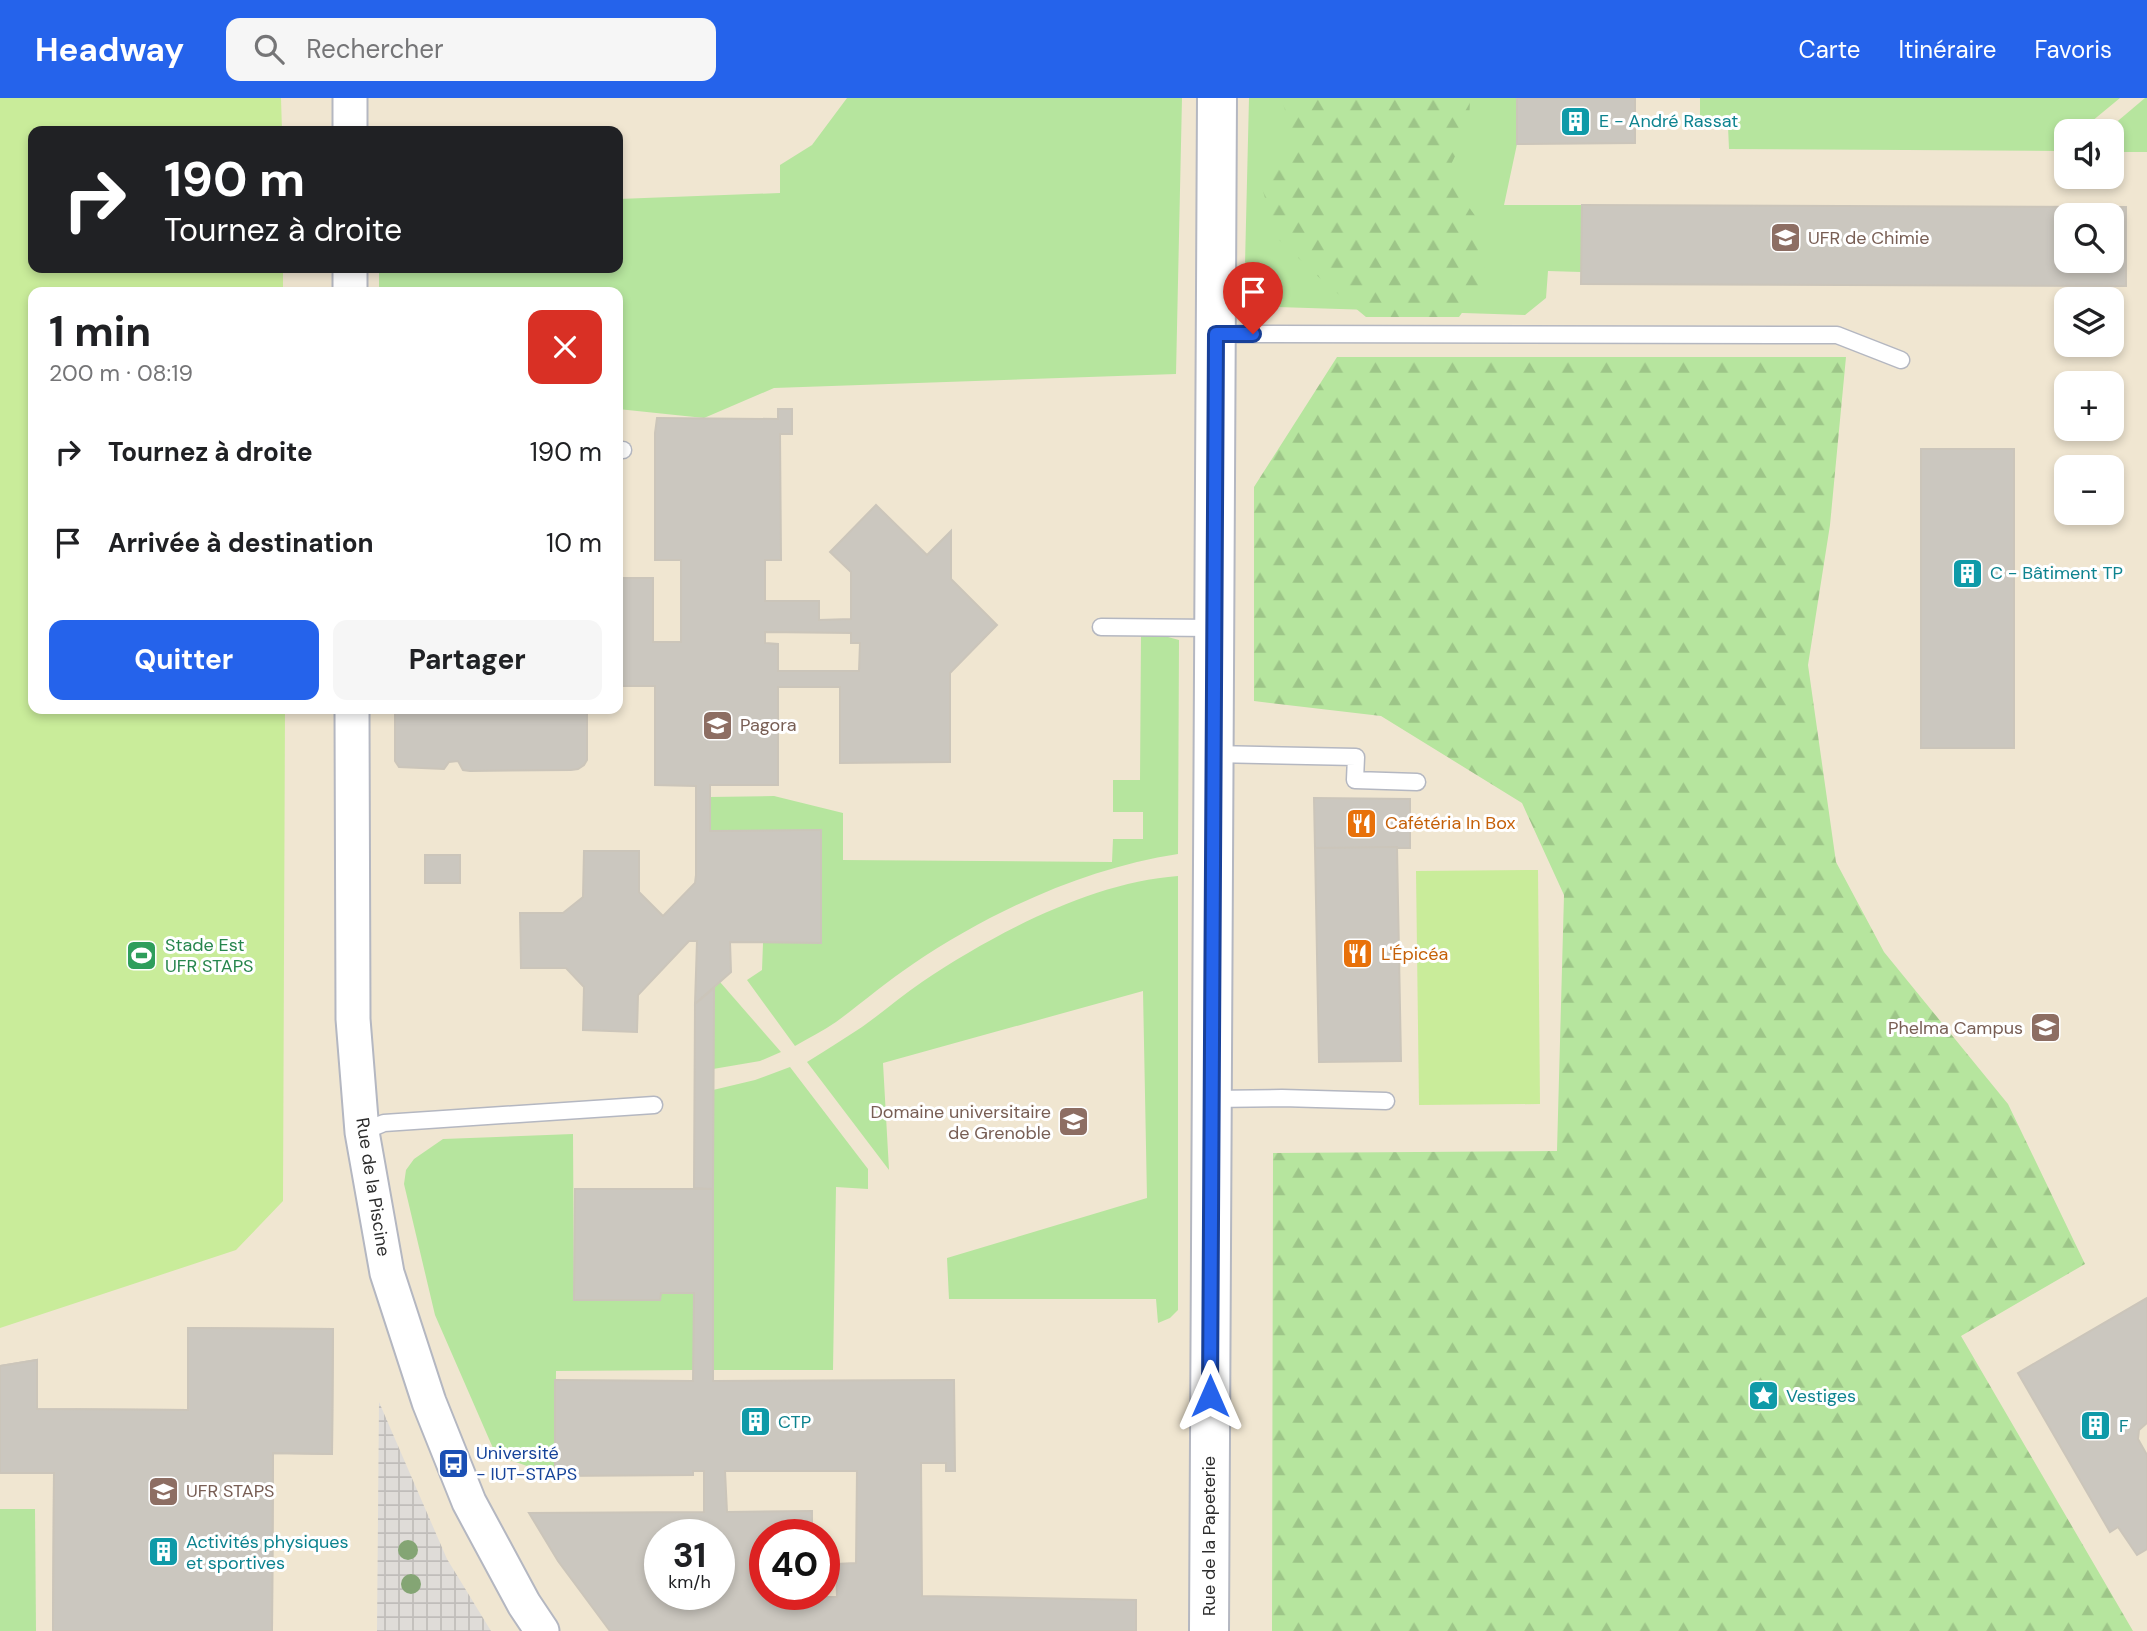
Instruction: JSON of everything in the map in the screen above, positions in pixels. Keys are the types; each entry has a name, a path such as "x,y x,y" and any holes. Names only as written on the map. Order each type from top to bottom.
{"street":[{"path":"349,98 349,126"},
{"name":"Rue de la Papeterie","path":"1209,1631 1217,98"},
{"name":"Rue de la Piscine","path":"352,714 353,1019 362,1132 387,1273 429,1402 469,1502 524,1604 542,1631"}],"lane":[{"path":"1216,334 1837,335 1901,360"},
{"path":"1101,627 1214,628"},
{"path":"1213,754 1356,757 1355,780 1417,782"},
{"path":"1211,1100 1282,1098 1386,1101"},
{"path":"362,1132 384,1123 654,1105"}],"shaded area":[{"name":"Domaine universitaire de Grenoble","path":"0,98 2147,98 2147,1631 0,1631"},
{"path":"379,1402 447,1559 491,1631 377,1631"}],"green space":[{"name":"Stade Est UFR STAPS","path":"0,98 281,98 282,126 28,126 28,273 283,273 283,287 28,287 28,714 285,714 283,1201 236,1250 0,1328"},
{"path":"847,98 1182,98 1176,374 774,388 704,418 623,410 623,287 379,287 379,273 623,273 623,199 780,193 780,165 812,145"},
{"path":"1249,98 1517,98 1517,144 1504,205 1582,205 1581,272 1548,271 1546,298 1525,315 1244,306"},
{"path":"1281,98 1470,98 1469,127 1446,175 1476,217 1486,279 1459,317 1366,317 1277,238 1262,188 1294,137"},
{"path":"1700,98 2120,98 2095,119 2054,119 2054,151 1729,149 1728,126 1700,124"},
{"path":"2147,98 2147,152 2124,152 2124,119 2120,119"},
{"path":"1337,357 1846,357 1830,525 1808,665 1836,862 1884,952 2008,1104 2085,1264 1961,1336 2133,1631 1272,1631 1273,1153 1557,1151 1564,895 1522,803 1381,716 1254,701 1254,487"},
{"path":"1141,634 1179,640 1178,854 1108,870 1074,881 1006,910 913,964 836,1022 795,1046 747,980 762,970 763,943 821,942 821,830 710,831 710,797 774,796 843,813 843,860 1112,862 1113,839 1143,839 1143,812 1113,812 1113,780 1140,780"},
{"path":"1538,870 1540,1104 1419,1105 1416,871"},
{"path":"1178,876 1178,1310 1170,1318 1158,1323 1156,1299 949,1299 947,1258 1147,1198 1143,991 883,1063 889,1170 807,1062 862,1027 922,982 1012,929 1044,913 1112,888"},
{"path":"720,982 781,1052 760,1061 713,1069 714,988"},
{"path":"790,1067 868,1169 868,1189 836,1187 833,1370 713,1370 713,1090 755,1080"},
{"path":"573,1134 574,1300 660,1300 661,1293 694,1293 693,1370 556,1371 555,1476 496,1455 435,1315 404,1184 406,1170 414,1159 443,1139"},
{"path":"0,1509 35,1509 36,1631 0,1631"}],"building":[{"name":"E - André Rassat","path":"1517,98 1635,98 1635,143 1517,144"},
{"path":"1582,205 2054,207 2054,273 2124,273 2126,207 2126,286 1581,284"},
{"name":"Pagora","path":"778,409 792,409 792,434 780,434 781,560 765,560 765,601 819,601 819,620 851,619 851,572 830,552 876,505 927,555 951,531 951,579 997,625 950,673 950,762 840,763 840,687 778,687 778,785 710,785 710,831 821,830 821,943 730,942 731,972 695,1004 697,941 689,941 638,995 637,1032 583,1030 584,987 566,968 521,968 520,913 563,913 583,897 584,851 639,851 639,892 663,916 695,883 696,875 696,786 655,785 655,686 623,686 623,578 653,578 653,642 681,642 681,560 655,560 657,418 778,419","holes":["765,632 851,633 851,643 860,643 859,671 778,671 778,644 765,643"]},
{"name":"C - Bâtiment TP","path":"1921,449 2014,449 2014,748 1921,748"},
{"path":"395,714 587,714 587,760 578,769 470,771 463,770 458,761 449,762 444,769 399,767 395,761"},
{"name":"Cafétéria In Box","path":"1314,798 1410,799 1410,848 1315,848"},
{"name":"L'Épicéa","path":"1397,847 1401,1061 1319,1062 1315,848"},
{"path":"425,855 460,855 460,883 425,883"},
{"path":"714,988 713,1189 694,1188 695,1004"},
{"name":"CTP","path":"575,1189 713,1189 713,1381 954,1380 955,1471 946,1471 946,1463 921,1463 922,1596 1136,1600 1136,1631 610,1631 558,1561 529,1513 704,1512 704,1471 693,1471 693,1475 555,1476 555,1380 693,1381 694,1293 661,1293 660,1300 574,1300"},
{"name":"F","path":"2147,1298 2147,1423 2139,1430 2138,1439 2147,1455 2147,1549 2137,1555 2118,1527 2110,1532 2018,1373"},
{"name":"UFR STAPS","path":"188,1328 333,1329 332,1454 273,1453 272,1631 53,1631 54,1473 0,1473 0,1366 37,1360 37,1409 188,1410","holes":["138,1510 225,1510 225,1594 138,1595"]},
{"name":"UFR STAPS","path":"188,1328 333,1329 332,1454 273,1453 272,1631 53,1631 54,1473 0,1473 0,1366 37,1360 37,1409 188,1410"}],"place":[{"name":"E - André Rassat","path":"1576,121"},
{"name":"UFR de Chimie","path":"1785,238"},
{"name":"C - Bâtiment TP","path":"1967,573"},
{"name":"Pagora","path":"717,725"},
{"name":"Cafétéria In Box","path":"1362,823"},
{"name":"L'Épicéa","path":"1358,954"},
{"name":"Stade Est UFR STAPS","path":"142,955"},
{"name":"Phelma Campus","path":"2046,1028"},
{"name":"Domaine universitaire de Grenoble","path":"1074,1122"},
{"name":"Vestiges","path":"1763,1396"},
{"name":"CTP","path":"755,1422"},
{"name":"F","path":"2096,1426"},
{"name":"Université - IUT-STAPS","path":"453,1463"},
{"name":"UFR STAPS","path":"163,1491"},
{"name":"Activités physiques et sportives","path":"163,1552"}],"route":[{"path":"1210,1396 1216,334 1253,334"}]}
